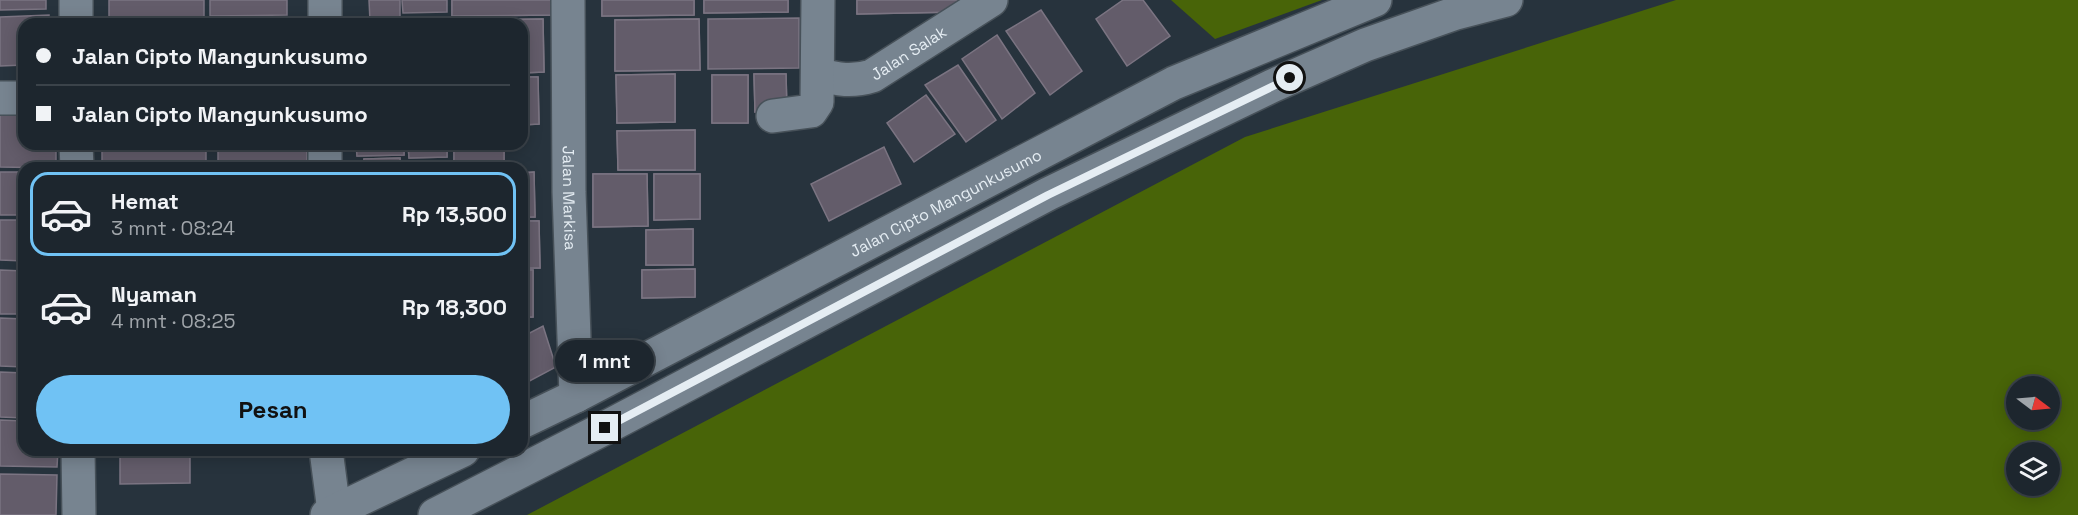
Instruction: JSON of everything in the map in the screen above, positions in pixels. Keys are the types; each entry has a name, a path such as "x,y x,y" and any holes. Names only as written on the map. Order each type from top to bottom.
{"street":[{"path":"76,0 76,18"},
{"path":"325,0 325,18"},
{"name":"Jalan Markisa","path":"568,0 569,192 576,396"},
{"path":"773,116 811,111 817,102 818,0"},
{"name":"Jalan Salak","path":"819,74 838,80 856,81 872,76 991,0"},
{"name":"Jalan Cipto Mangunkusumo","path":"528,419 1174,83 1375,0"},
{"path":"435,515 616,423 1069,184 1272,86 1453,7 1506,0"},
{"path":"0,98 18,98"},
{"path":"78,456 79,515"},
{"path":"326,456 331,513 450,456"}],"green space":[{"path":"1171,0 1322,0 1215,39"},
{"path":"1676,0 2078,0 2078,515 527,515 1245,137"}],"building":[{"path":"0,0 46,0 46,9 0,10"},
{"path":"109,0 204,0 204,18 109,18"},
{"path":"210,0 287,0 287,15 210,16"},
{"path":"369,0 400,0 400,18 370,18"},
{"path":"402,0 447,0 447,12 403,13"},
{"path":"452,0 552,0 552,15 452,16"},
{"path":"452,0 552,0 552,15 452,16"},
{"path":"602,0 694,0 694,15 602,16"},
{"path":"602,0 694,0 694,15 602,16"},
{"path":"704,0 788,0 788,12 704,13"},
{"path":"704,0 788,0 788,12 704,13"},
{"path":"857,0 957,0 957,12 857,14"},
{"path":"857,0 957,0 957,12 857,14"},
{"path":"1123,0 1143,0 1170,36 1127,66 1096,19"},
{"path":"1041,10 1082,71 1050,95 1006,31"},
{"path":"49,15 49,18 18,18 18,65 0,66 0,17"},
{"path":"799,18 799,68 708,69 708,19"},
{"path":"528,19 543,19 544,72 528,73"},
{"path":"528,19 543,19 544,72 528,73"},
{"path":"699,19 700,70 615,71 615,20"},
{"path":"699,19 700,70 615,71 615,20"},
{"path":"997,35 1035,93 1002,119 962,59"},
{"path":"958,65 996,120 966,142 925,85"},
{"path":"675,74 675,122 617,123 616,75"},
{"path":"675,74 675,122 617,123 616,75"},
{"path":"754,74 786,74 787,112 755,112"},
{"path":"754,74 786,74 787,112 755,112"},
{"path":"712,75 748,75 748,123 712,123"},
{"path":"712,75 748,75 748,123 712,123"},
{"path":"528,77 538,77 539,124 528,125"},
{"path":"528,77 538,77 539,124 528,125"},
{"path":"926,95 955,134 914,162 887,123"},
{"path":"0,113 18,113 18,150 56,150 56,162 18,162 18,167 0,167"},
{"path":"695,130 695,170 618,170 617,131"},
{"path":"695,130 695,170 618,170 617,131"},
{"path":"884,147 901,184 829,221 811,184"},
{"path":"102,150 206,150 206,162 102,162"},
{"path":"218,150 307,150 307,161 218,162"},
{"path":"356,150 404,150 404,155 357,156"},
{"path":"356,150 404,150 404,155 357,156"},
{"path":"408,150 447,150 447,157 409,158"},
{"path":"408,150 447,150 447,157 409,158"},
{"path":"454,150 504,150 504,162 454,162"},
{"path":"454,150 504,150 504,162 454,162"},
{"path":"400,158 400,162 364,162 364,159"},
{"path":"400,158 400,162 364,162 364,159"},
{"path":"0,172 18,172 18,215 0,215"},
{"path":"528,172 534,172 535,217 528,217"},
{"path":"528,172 534,172 535,217 528,217"},
{"path":"593,174 647,174 648,226 593,227"},
{"path":"593,174 647,174 648,226 593,227"},
{"path":"654,174 700,174 700,219 654,220"},
{"path":"654,174 700,174 700,219 654,220"},
{"path":"0,220 18,220 18,261 0,260"},
{"path":"528,221 539,221 540,268 528,268"},
{"path":"528,221 539,221 540,268 528,268"},
{"path":"693,229 693,265 646,265 646,230"},
{"path":"693,229 693,265 646,265 646,230"},
{"path":"695,269 695,297 642,298 642,270"},
{"path":"695,269 695,297 642,298 642,270"},
{"path":"0,270 18,271 18,314 0,314"},
{"path":"528,270 533,270 533,317 528,317"},
{"path":"528,270 533,270 533,317 528,317"},
{"path":"0,318 18,319 18,367 0,366"},
{"path":"543,326 556,367 528,382 528,334"},
{"path":"0,372 18,373 18,418 0,417"},
{"path":"0,420 18,421 18,456 58,456 57,467 0,466"},
{"path":"120,456 190,456 190,483 120,484"},
{"path":"0,474 57,475 56,515 0,515"}],"route":[{"path":"605,428 1048,195 1290,78"}]}
